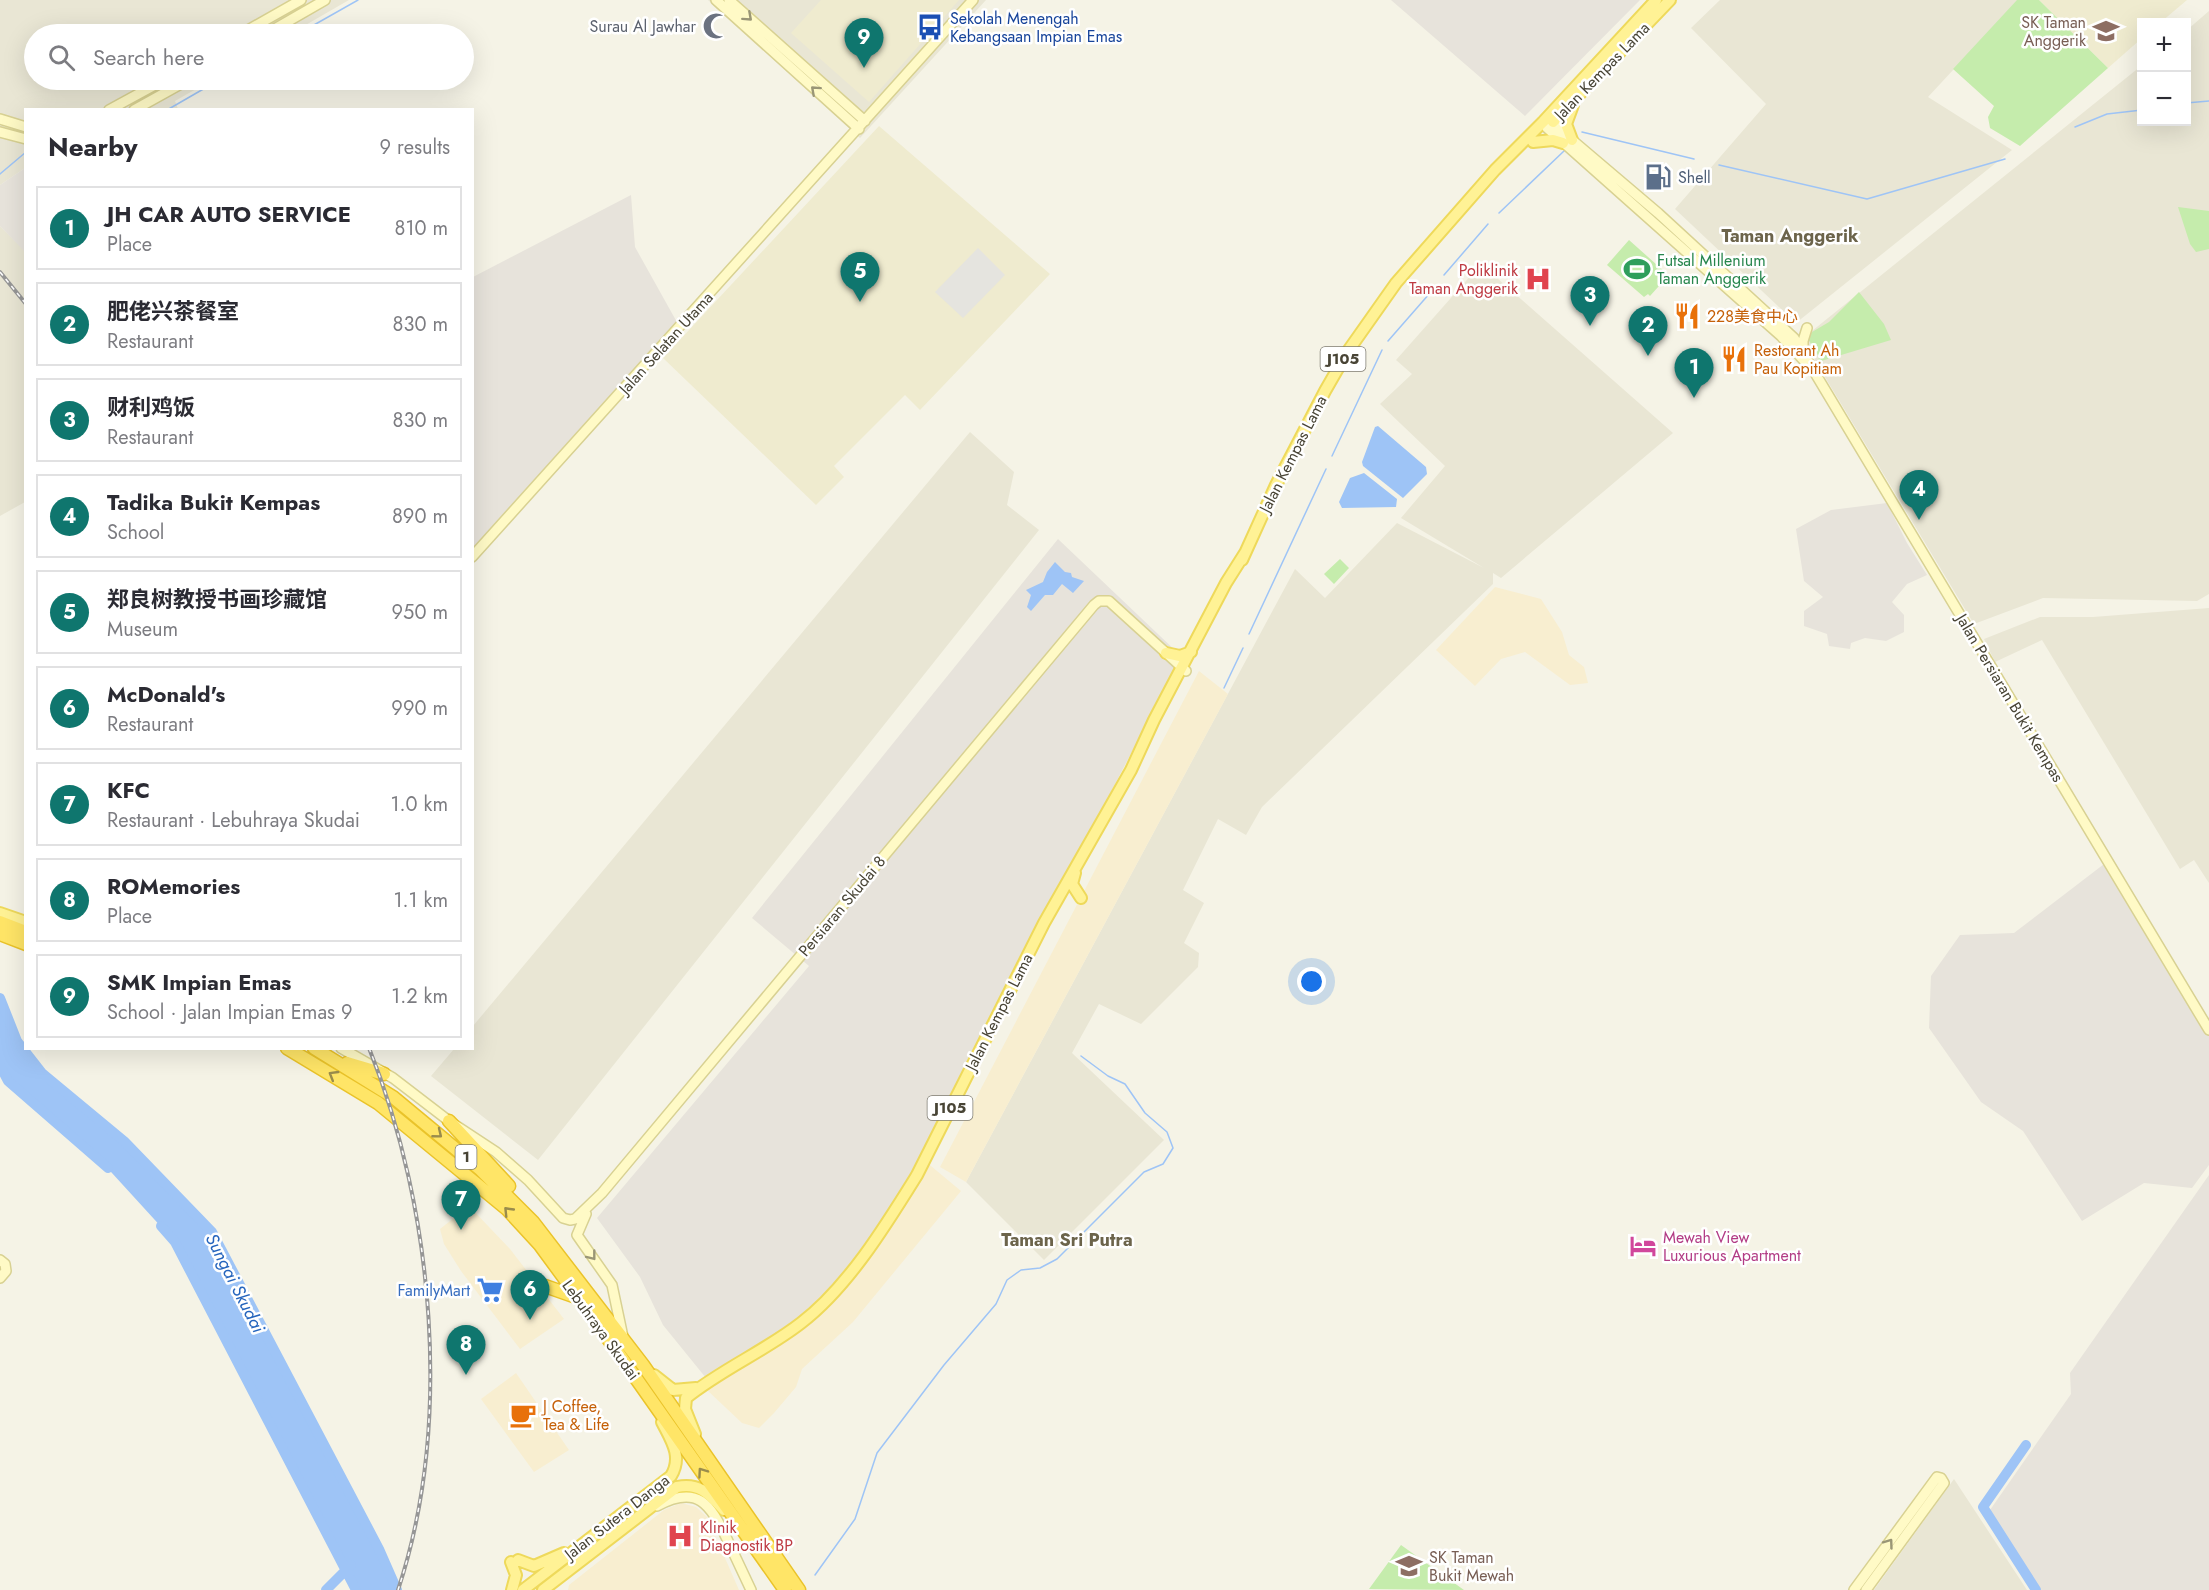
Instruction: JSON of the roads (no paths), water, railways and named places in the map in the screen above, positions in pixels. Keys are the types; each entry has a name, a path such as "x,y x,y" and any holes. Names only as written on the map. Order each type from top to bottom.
{"highway":[{"path":"5,927 24,932"},
{"path":"5,927 24,942"},
{"name":"Lebuhraya Skudai","path":"290,1050 378,1103 461,1168 507,1209 540,1245 785,1590"},
{"name":"Lebuhraya Skudai","path":"322,1050 338,1054 393,1097 481,1170 533,1222 644,1365 799,1590"},
{"path":"338,1054 384,1074"},
{"path":"449,1121 516,1193 533,1222"},
{"path":"545,1286 579,1298"}],"main road":[{"name":"Jalan Kempas Lama","path":"1480,189 1533,142 1656,0"},
{"name":"Jalan Kempas Lama","path":"699,1444 684,1405 686,1398 777,1341 804,1320 860,1259 917,1175 1044,923 1131,770 1139,763 1184,670 1245,554 1279,478 1348,351 1418,255 1495,170 1575,99 1670,0"},
{"path":"1533,142 1553,140 1568,142 1566,124 1575,99"},
{"name":"Jalan Kempas Lama","path":"1184,670 1226,583 1245,554"},
{"path":"1166,653 1180,656 1191,652"},
{"path":"1044,923 1063,901 1081,898 1074,890 1072,879 1089,843"},
{"path":"0,913 5,927 24,922"},
{"path":"644,1365 668,1388 679,1391 699,1388"},
{"name":"Jalan Sutera Danga","path":"524,1590 663,1485 677,1467 677,1452 650,1397"},
{"name":"Jalan Sutera Danga","path":"543,1590 677,1487 694,1486 708,1494 748,1537"},
{"path":"512,1590 516,1575 515,1561 534,1566 581,1546"},
{"path":"557,1590 562,1575"}],"street":[{"path":"259,24 301,0"},
{"path":"283,24 325,0"},
{"path":"716,0 862,125"},
{"path":"729,0 862,125"},
{"name":"Jalan Selatan Utama","path":"474,555 973,0"},
{"path":"113,108 146,90"},
{"path":"138,108 170,90"},
{"path":"0,119 24,126"},
{"name":"Jalan Persiaran Bukit Kempas","path":"1548,124 1781,336 1810,367"},
{"path":"0,132 24,138"},
{"name":"Jalan Persiaran Bukit Kempas","path":"1568,142 1738,285 1786,331 1803,352 2209,1030"},
{"path":"1803,352 1803,341 1807,328"},
{"name":"Persiaran Skudai 8","path":"590,1206 1094,605 1099,601 1109,601 1166,653"},
{"path":"1166,653 1184,670"},
{"path":"338,1054 368,1064 496,1152 566,1220 575,1219 590,1206"},
{"path":"590,1206 577,1235 612,1285 623,1337"},
{"path":"0,1260 5,1264 6,1271 0,1278"},
{"path":"1854,1590 1940,1480 1866,1590"},
{"path":"640,1516 681,1497 694,1497 706,1503 716,1516 751,1590"}],"water":[{"path":"1378,426 1426,467 1427,474 1403,498 1363,466 1362,462 1375,427"},
{"path":"1364,473 1397,499 1396,507 1342,508 1339,502 1350,478"},
{"path":"1055,562 1065,572 1071,573 1072,577 1084,581 1073,593 1062,584 1053,595 1045,595 1031,611 1027,607 1031,595 1026,590 1043,582"},
{"name":"Sungai Skudai","path":"0,998 17,1041 42,1073 124,1141 212,1232 379,1549 397,1590 356,1590 175,1242 101,1161 8,1081 0,1066"}],"waterway":[{"path":"316,24 358,0"},
{"path":"170,108 202,90"},
{"path":"2191,103 2209,101"},
{"path":"2075,127 2107,114 2137,111"},
{"path":"1582,132 1694,159"},
{"path":"1499,213 1564,151"},
{"path":"0,174 24,154"},
{"path":"1719,165 1867,199 2005,159"},
{"path":"1444,275 1488,224"},
{"path":"1388,341 1437,285"},
{"path":"1332,456 1382,350"},
{"path":"1249,634 1326,469"},
{"path":"1224,688 1243,648"},
{"path":"0,998 17,1041 24,1050"},
{"name":"Sungai Skudai","path":"24,1050 42,1073 124,1141 212,1232 379,1549 397,1590"},
{"path":"815,1575 855,1519 877,1453 944,1365 996,1304 1007,1280 1021,1270 1040,1268 1057,1259 1144,1172 1163,1164 1173,1148 1167,1132 1145,1113 1125,1084 1108,1076 1081,1056"},
{"path":"0,1066 8,1081 108,1168"},
{"path":"161,1226 175,1242 356,1590"},
{"path":"2026,1445 1983,1507 2036,1590"},
{"path":"326,1590 351,1565"}],"railway":[{"path":"0,272 24,302"},
{"path":"370,1050 391,1111 409,1178 421,1247 428,1318 430,1388 426,1458 415,1526 398,1590"}],"place":[{"name":"Surau Al Jawhar","path":"716,26"},
{"name":"Sekolah Menengah Kebangsaan Impian Emas","path":"930,27"},
{"name":"SK Taman Anggerik","path":"2106,31"},
{"name":"SMK Impian Emas","path":"864,68"},
{"name":"Shell","path":"1658,177"},
{"name":"Futsal Millenium Taman Anggerik","path":"1637,269"},
{"name":"Poliklinik Taman Anggerik","path":"1538,279"},
{"name":"郑良树教授书画珍藏馆","path":"860,302"},
{"name":"228美食中心","path":"1687,316"},
{"name":"财利鸡饭","path":"1590,326"},
{"name":"肥佬兴茶餐室","path":"1648,356"},
{"name":"Restorant Ah Pau Kopitiam","path":"1734,359"},
{"name":"JH CAR AUTO SERVICE","path":"1694,398"},
{"name":"Tadika Bukit Kempas","path":"1919,520"},
{"name":"KFC","path":"461,1230"},
{"name":"Mewah View Luxurious Apartment","path":"1643,1246"},
{"name":"FamilyMart","path":"490,1290"},
{"name":"McDonald's","path":"530,1320"},
{"name":"ROMemories","path":"466,1375"},
{"name":"J Coffee, Tea & Life","path":"523,1415"},
{"name":"Klinik Diagnostik BP","path":"680,1536"},
{"name":"SK Taman Bukit Mewah","path":"1409,1566"}],"district":[{"name":"Taman Anggerik","path":"1790,236"},
{"name":"Taman Sri Putra","path":"1067,1240"}]}
